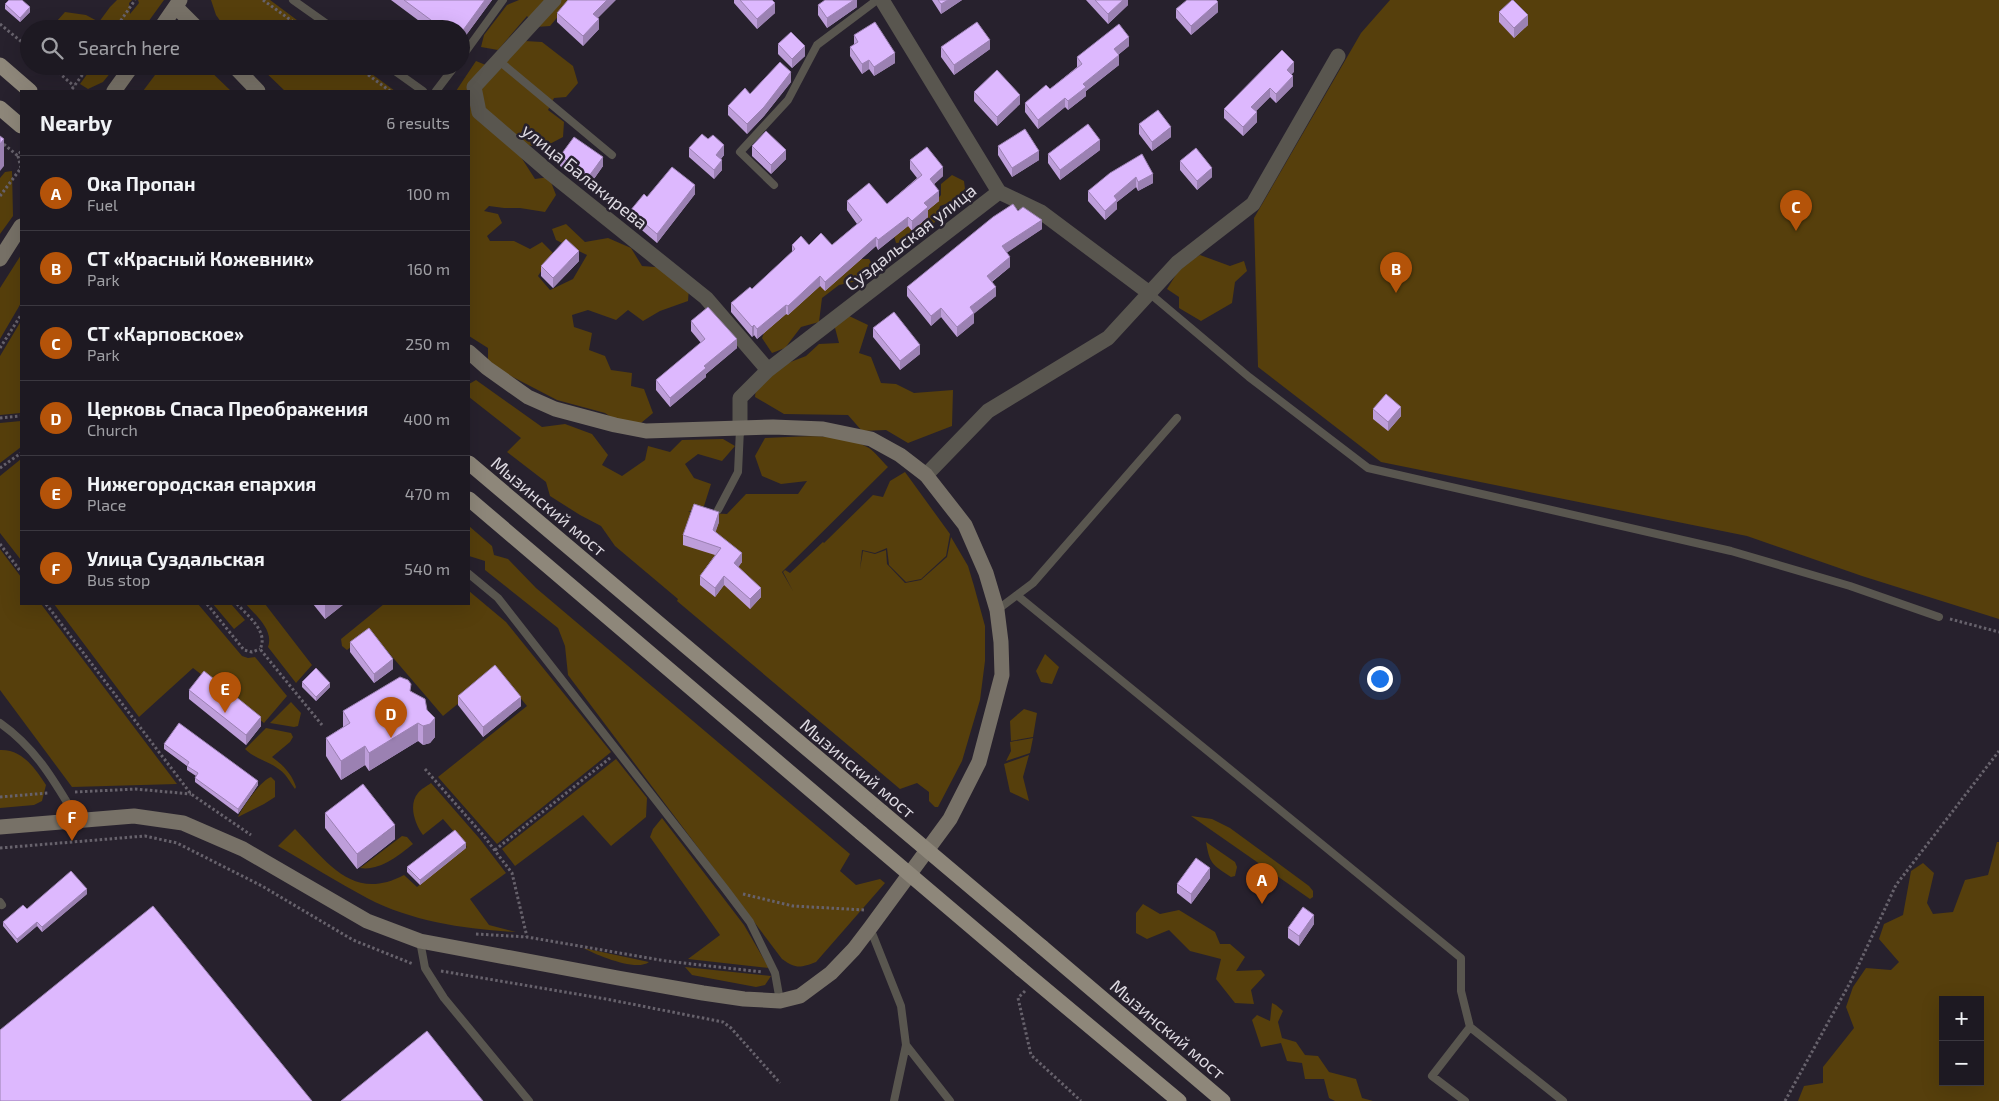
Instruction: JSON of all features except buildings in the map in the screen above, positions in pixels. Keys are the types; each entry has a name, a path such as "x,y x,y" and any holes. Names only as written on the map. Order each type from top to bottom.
{"main road":[{"path":"0,65 29,90"},
{"path":"0,108 20,125"},
{"name":"Мызинский мост","path":"470,464 1224,1101"},
{"path":"470,500 1179,1101"}],"street":[{"name":"улица Балакирева","path":"554,0 474,87 479,112 550,173 706,298 768,370"},
{"name":"Суздальская улица","path":"740,429 740,398 768,370 999,192 882,0"},
{"path":"166,20 178,3 191,20"},
{"path":"926,475 988,410 1108,338 1148,292 1177,263 1253,204 1338,56"},
{"path":"115,90 126,75"},
{"path":"243,75 257,90"},
{"path":"999,192 1040,212 1148,292"},
{"path":"0,259 20,228"},
{"path":"0,826 134,816 183,823 243,849 367,921 420,941 703,993 744,999 780,1001 800,996 831,973 854,949 950,819 979,762 1002,675 1001,642 997,610 986,573 965,525 926,475 900,455 871,439 823,429 774,427 646,431 584,418 555,409 528,397 486,368 470,353"}],"lane":[{"path":"293,0 321,20"},
{"path":"470,46 503,0"},
{"path":"774,185 740,152 788,100 817,45 876,0"},
{"path":"498,60 612,155"},
{"path":"401,75 422,90"},
{"path":"437,90 448,75"},
{"path":"1148,292 1249,377 1368,468 1731,551 1850,586 1940,617"},
{"path":"997,610 1033,583 1177,418"},
{"path":"718,510 738,472 740,429"},
{"path":"470,575 498,598 750,922 775,973 780,1001"},
{"path":"1018,596 1461,958 1461,992 1470,1027 1563,1101"},
{"path":"0,723 14,734 49,771 77,819"},
{"path":"870,928 900,1006 906,1045 894,1101"},
{"path":"420,941 425,968 444,998 529,1101"},
{"path":"1465,1101 1432,1076 1470,1027"},
{"path":"906,1045 950,1101"}],"path":[{"path":"121,20 135,0"},
{"path":"264,0 291,20"},
{"path":"0,24 20,40"},
{"path":"60,75 73,88 82,75"},
{"path":"368,75 389,90"},
{"path":"0,140 18,156 20,164"},
{"path":"0,196 20,169"},
{"path":"0,348 20,316"},
{"path":"0,418 20,416"},
{"path":"0,468 20,454"},
{"path":"0,544 20,571"},
{"path":"47,605 191,794 254,837"},
{"path":"208,605 244,650 252,652 260,649 263,643 263,634 238,605"},
{"path":"1940,617 1999,632"},
{"path":"260,649 322,725"},
{"path":"495,850 618,751"},
{"path":"1785,1101 1852,979 1896,885 1999,751"},
{"path":"425,769 495,850 512,873 527,937"},
{"path":"0,797 135,789 191,794"},
{"path":"726,890 793,906 883,911"},
{"path":"473,934 527,937 675,962 775,973"},
{"path":"1035,980 1018,998 1031,1055 1081,1101"}],"shaded area":[{"path":"117,0 132,0 129,3 130,14 139,3 138,0 164,0 150,20 100,20"},
{"path":"211,0 270,0 297,20 220,20"},
{"path":"519,0 572,0 550,26 536,27 527,16 498,50 481,47 484,35 507,5"},
{"path":"1390,0 1999,0 1999,619 1862,576 1747,536 1381,462 1258,367 1254,218 1361,33"},
{"path":"65,12 86,15 95,20 58,20"},
{"path":"525,41 542,42 573,66 578,83 566,97 554,98 548,110 564,122 563,137 544,147 525,145 519,154 535,179 549,177 556,195 545,212 489,206 484,211 498,214 502,223 487,236 490,241 514,241 530,249 542,242 553,253 538,276 550,290 573,279 587,255 556,240 552,229 566,224 585,242 608,238 631,248 642,266 668,268 689,288 688,301 660,311 643,321 628,310 616,320 588,310 572,315 574,327 592,333 589,350 605,356 611,370 632,373 631,386 644,389 653,413 641,423 618,422 605,413 557,400 505,373 488,360 488,348 470,337 470,90 457,90 467,75 470,75 470,70 476,61 498,70"},
{"path":"86,75 109,75 103,82 88,89 80,84"},
{"path":"155,75 214,75 230,90 144,90"},
{"path":"268,75 373,75 394,90 284,90"},
{"path":"12,171 13,216 0,234 0,178 5,172"},
{"path":"952,175 964,181 966,197 940,206 935,222 915,241 896,243 893,232 933,204 941,195 941,184"},
{"path":"1200,255 1230,266 1244,261 1247,271 1235,282 1232,303 1201,321 1179,308 1179,297 1167,289 1182,265"},
{"path":"20,257 20,305 0,339 0,288"},
{"path":"839,259 869,259 876,271 867,279 839,285 822,298 819,322 801,327 785,348 772,353 762,338 770,317 806,291 828,284"},
{"path":"847,315 868,325 859,353 871,357 881,383 896,384 914,393 953,390 952,426 908,443 886,430 862,431 848,415 784,414 755,397 757,375 806,356 819,344 839,343 834,324"},
{"path":"20,323 20,413 0,415 0,356"},
{"path":"476,380 542,427 565,424 592,434 608,455 602,465 622,476 645,460 648,446 670,452 682,440 723,439 735,446 722,461 698,454 685,464 694,478 711,484 704,506 688,512 727,514 746,494 798,494 807,481 781,484 762,476 755,456 765,438 832,437 845,439 869,448 888,467 782,572 793,591 783,572 785,570 790,573 873,495 883,497 890,481 905,472 950,534 946,556 921,579 906,582 889,565 887,548 875,553 862,550 860,569 863,551 875,554 886,550 887,564 905,583 921,580 947,557 951,537 968,566 985,626 985,661 980,700 962,761 938,807 935,807 929,801 929,792 917,783 900,789 677,601 678,599 615,546 601,526 550,496 546,482 507,452 521,438 470,398 470,383"},
{"path":"20,421 20,448 0,463 0,423"},
{"path":"20,460 20,559 0,533 0,476"},
{"path":"470,527 492,546 494,555 508,559 536,588 850,854 840,871 856,885 880,879 885,883 816,962 798,966 791,965 782,959 568,675 565,646 558,628 485,570 485,561 470,556"},
{"path":"0,549 20,576 20,605 42,605 177,784 72,787 0,690"},
{"path":"470,592 506,622 611,752 497,844 438,777 527,706 498,671 443,716 371,632 347,650 342,646 341,639 383,605 470,605"},
{"path":"55,605 199,605 242,656 248,658 255,657 287,696 264,723 193,668 139,717"},
{"path":"214,605 232,605 245,620 234,629"},
{"path":"247,605 266,605 312,665 296,683 268,647 268,635 259,618"},
{"path":"1045,654 1059,667 1052,684 1041,682 1036,671"},
{"path":"291,702 301,713 298,726 270,723"},
{"path":"1024,709 1037,713 1033,737 1011,741 1010,721"},
{"path":"266,728 291,733 293,737 290,742 272,757 290,774 296,787 295,789 282,772 245,749"},
{"path":"1033,738 1030,753 1006,761 1011,751 1010,742"},
{"path":"0,750 21,756 37,772 46,785 42,801 34,805 0,808"},
{"path":"1029,755 1023,777 1029,801 1010,792 1004,764"},
{"path":"616,759 647,798 646,817 611,846 583,815 515,866 502,849"},
{"path":"271,777 275,781 275,797 238,817 257,789"},
{"path":"431,783 479,838 506,873 470,899 489,925 516,932 440,923 403,913 367,898 278,846 295,829 331,866 343,875 356,881 370,884 386,882 404,875 417,887 467,847 443,819 423,835 420,831 415,820 413,803 419,792"},
{"path":"1191,816 1212,819 1230,828 1309,886 1313,891 1313,897 1310,899"},
{"path":"662,818 744,925 769,968 688,959 720,935 650,837 653,829"},
{"path":"402,836 407,837 413,844 382,865 360,868"},
{"path":"1206,842 1235,862 1237,867 1235,876 1231,877 1213,863"},
{"path":"1997,842 1999,842 1999,1101 1798,1101 1804,1086 1823,1083 1823,1067 1854,1028 1846,1007 1853,987 1866,968 1891,970 1899,962 1879,939 1884,924 1903,915 1911,871 1923,863 1934,873 1927,903 1933,914 1953,912 1965,880 1988,875"},
{"path":"1143,904 1160,914 1179,910 1215,932 1220,944 1230,944 1245,957 1236,971 1261,970 1265,975 1251,990 1254,1004 1235,1003 1216,979 1221,959 1190,951 1169,930 1147,939 1136,933 1136,913"},
{"path":"583,948 649,962 643,965 626,964"},
{"path":"685,967 771,976 765,985 756,987 692,975"},
{"path":"1272,1003 1283,1011 1278,1022 1282,1038 1296,1042 1305,1055 1318,1056 1329,1072 1356,1079 1362,1098 1373,1101 1335,1101 1329,1098 1324,1079 1305,1079 1302,1063 1287,1061 1281,1043 1261,1047 1252,1020 1257,1015 1270,1021"}],"place":[{"name":"СТ «Карповское»","path":"1796,231"},
{"name":"СТ «Красный Кожевник»","path":"1396,293"},
{"name":"Нижегородская епархия","path":"225,713"},
{"name":"Церковь Спаса Преображения","path":"391,738"},
{"name":"Улица Суздальская","path":"72,841"},
{"name":"Ока Пропан","path":"1262,904"}]}
